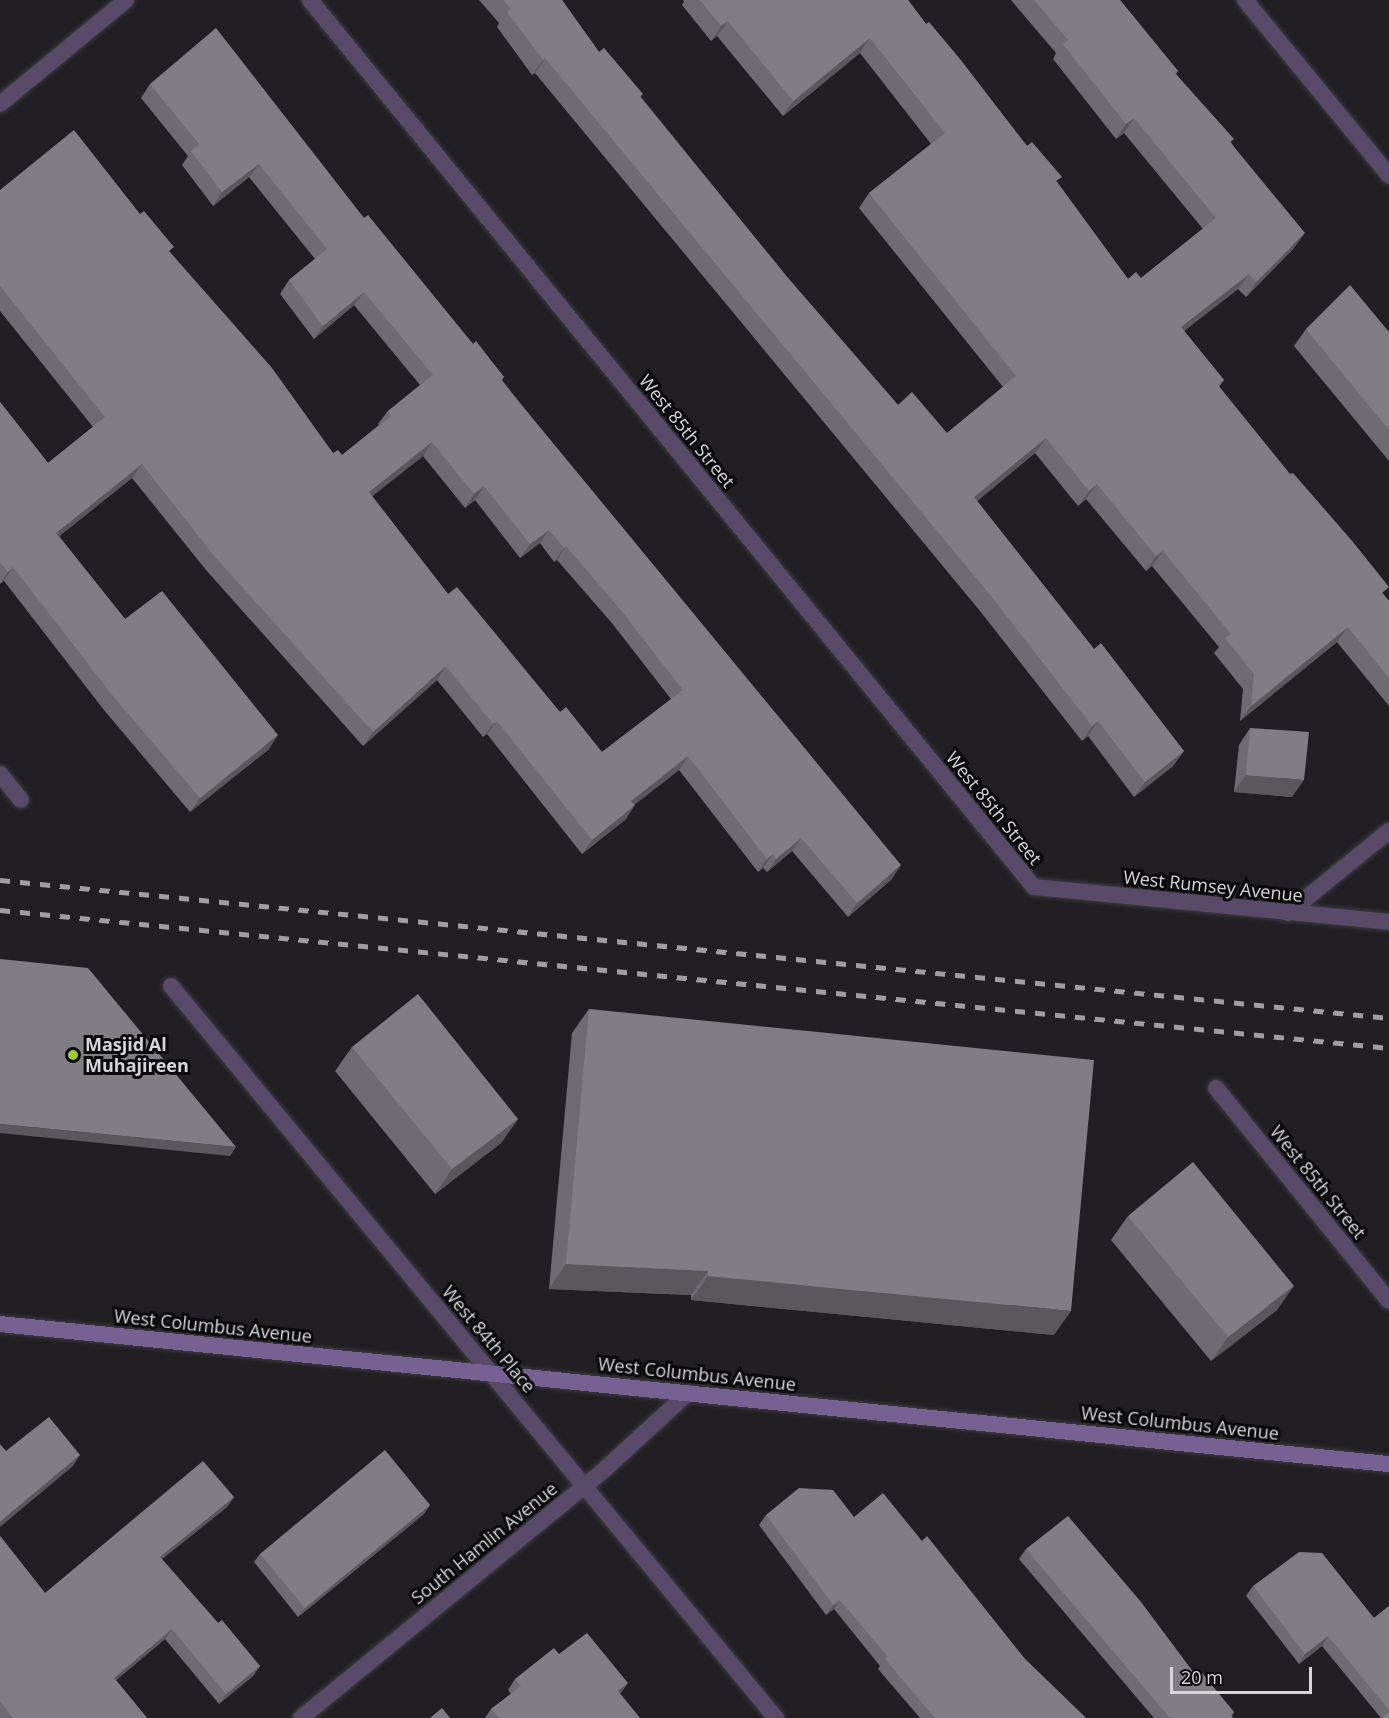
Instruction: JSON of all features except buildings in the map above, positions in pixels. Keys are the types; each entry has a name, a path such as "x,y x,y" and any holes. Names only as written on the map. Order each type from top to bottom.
{"main road":[{"name":"West Columbus Avenue","path":"0,1324 1389,1464"}],"street":[{"path":"0,104 126,0"},
{"name":"West 85th Street","path":"310,0 1034,887"},
{"path":"1245,0 1389,175"},
{"path":"0,774 21,800"},
{"path":"1288,913 1389,831"},
{"name":"West Rumsey Avenue","path":"1034,887 1389,922"},
{"name":"West 84th Place","path":"171,986 495,1373 776,1718"},
{"name":"West 85th Street","path":"1216,1088 1389,1300"},
{"name":"South Hamlin Avenue","path":"302,1718 585,1485 688,1393"}],"railway":[{"path":"0,880 1389,1018"},
{"path":"0,910 1389,1048"}],"place":[{"name":"Masjid Al Muhajireen","path":"73,1055"}]}
